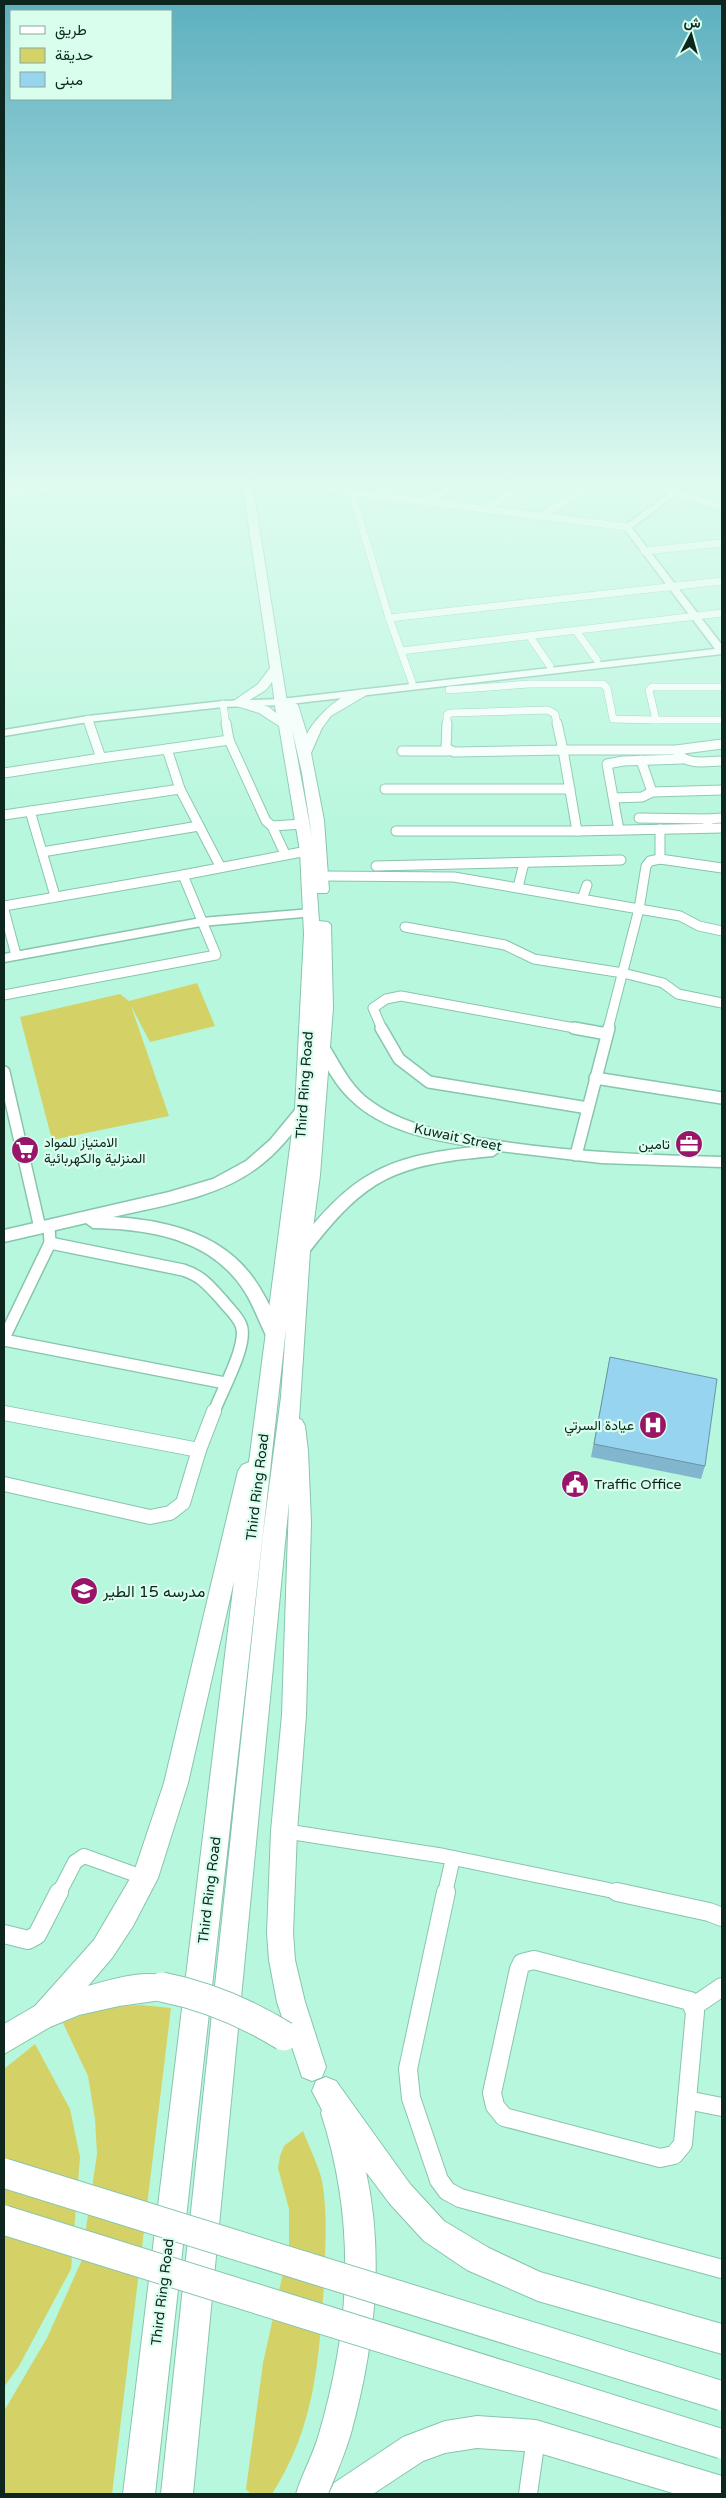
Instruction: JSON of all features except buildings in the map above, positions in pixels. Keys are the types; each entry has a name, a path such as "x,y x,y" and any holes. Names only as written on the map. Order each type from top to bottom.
{"highway":[{"name":"Third Ring Road","path":"178,2494 274,1534 291,1397 301,1251 311,1175 321,1044 326,1008 321,852 306,751 275,669 267,599"},
{"name":"Third Ring Road","path":"139,2494 265,1415 304,1109 312,934 308,851 285,724 285,698 271,599"},
{"path":"238,702 262,687 275,669"},
{"path":"306,751 314,728 323,715 332,708 364,693"},
{"path":"238,702 264,710 285,724"},
{"path":"291,1397 298,1451 300,1522 294,1715 284,1831 280,1932 282,1960 291,2002 319,2079 342,2130 352,2170 360,2230 359,2296 350,2368 335,2435 312,2494"},
{"path":"46,2013 103,1949 124,1918 145,1878 178,1774 232,1536 265,1415"},
{"path":"10,2033 61,2006 118,1992 162,1987 213,1998 244,2011 284,2036 319,2079 400,2194 434,2231 478,2259 538,2286 722,2339"},
{"path":"4,2173 722,2396"},
{"path":"4,2220 722,2444"},
{"path":"345,2494 414,2448 445,2437 477,2432 536,2436 722,2492"}],"main road":[{"name":"Kuwait Street","path":"321,1044 336,1072 351,1092 364,1104 390,1119 422,1131 513,1149 576,1156 722,1162"},
{"path":"4,1236 169,1198 219,1183 251,1165 275,1144 304,1109"},
{"name":"Kuwait Street","path":"301,1251 345,1199 386,1170 440,1156 513,1149"},
{"path":"66,1222 141,1224 186,1234 222,1256 240,1272 254,1293 275,1336"}],"street":[{"path":"383,599 412,682"},
{"path":"389,618 566,599"},
{"path":"682,599 698,616 721,648"},
{"path":"401,652 722,613"},
{"path":"576,631 597,660"},
{"path":"530,637 550,666"},
{"path":"285,698 364,693 721,648"},
{"path":"4,733 88,719 260,701 597,660 721,648"},
{"path":"450,690 529,684 603,684 607,688 613,719 722,720"},
{"path":"656,720 649,690 652,686 722,687"},
{"path":"224,704 228,740 266,821 272,826 285,854"},
{"path":"448,751 446,748 447,715 450,713 548,710 555,714 577,831"},
{"path":"88,719 101,758"},
{"path":"4,773 228,740"},
{"path":"402,752 676,750 722,744"},
{"path":"167,749 180,789 220,866"},
{"path":"676,750 682,759"},
{"path":"620,830 607,764 610,762 641,760 682,759 722,761"},
{"path":"641,760 652,792"},
{"path":"4,816 180,789"},
{"path":"385,790 570,790"},
{"path":"614,798 642,797 652,792 722,790"},
{"path":"30,811 55,896"},
{"path":"638,818 722,818"},
{"path":"708,819 710,828"},
{"path":"272,826 303,824"},
{"path":"42,852 199,826"},
{"path":"396,831 577,831 722,828"},
{"path":"660,829 660,859"},
{"path":"308,851 220,866 183,875 55,896 4,908 10,956 201,922 311,912"},
{"path":"576,1156 639,908 646,866 650,861 660,859 722,868"},
{"path":"322,876 505,874 524,863 621,860"},
{"path":"518,887 524,863"},
{"path":"376,866 505,874 518,887 680,916 698,926 722,930"},
{"path":"4,996 216,956 183,875"},
{"path":"582,898 587,885"},
{"path":"404,927 505,945 534,959 664,983 678,994 722,1002"},
{"path":"588,1108 429,1082 407,1069 390,1051 373,1008 378,1002 387,998 401,996 607,1034"},
{"path":"4,1072 50,1243 4,1339 225,1382"},
{"path":"595,1078 722,1098"},
{"path":"4,1484 150,1517 170,1513 184,1503 199,1450 225,1382 236,1368 242,1339 242,1327 215,1292 198,1276 183,1270 50,1243"},
{"path":"4,1413 199,1450"},
{"path":"284,1831 352,1838 453,1858 722,1917"},
{"path":"4,1934 28,1940 37,1935 75,1862 84,1856 145,1878"},
{"path":"453,1858 408,2069 411,2098 439,2180 448,2191 460,2198 722,2268"},
{"path":"527,1960 683,1998 690,2001 694,2006 683,2144 678,2153 671,2158 660,2158 504,2117 496,2111 492,2102 492,2093 519,1968 527,1960"},
{"path":"694,2006 722,1987"},
{"path":"687,2100 722,2107"},
{"path":"528,2494 536,2436"}],"green space":[{"path":"197,983 215,1026 150,1042 131,1006 169,1116 52,1140 20,1017 120,994 129,1001"},
{"path":"141,2005 171,2008 112,2494 4,2494 4,2411 47,2338 81,2262 97,2154 95,2119 88,2076 63,2023 101,2010"},
{"path":"35,2044 70,2109 80,2157 71,2269 19,2366 4,2387 4,2069"},
{"path":"303,2131 322,2181 325,2206 324,2283 317,2366 306,2418 298,2444 286,2469 272,2494 251,2494 246,2489 263,2363 289,2246 289,2209 278,2168 284,2146"}],"place":[{"name":"تامين","path":"689,1144"},
{"name":"الامتياز للمواد المنزلية والكهربائية","path":"25,1150"},
{"name":"عيادة السرتي","path":"653,1425"},
{"name":"Traffic Office","path":"575,1484"},
{"name":"مدرسه 15 الطير","path":"84,1591"}]}
